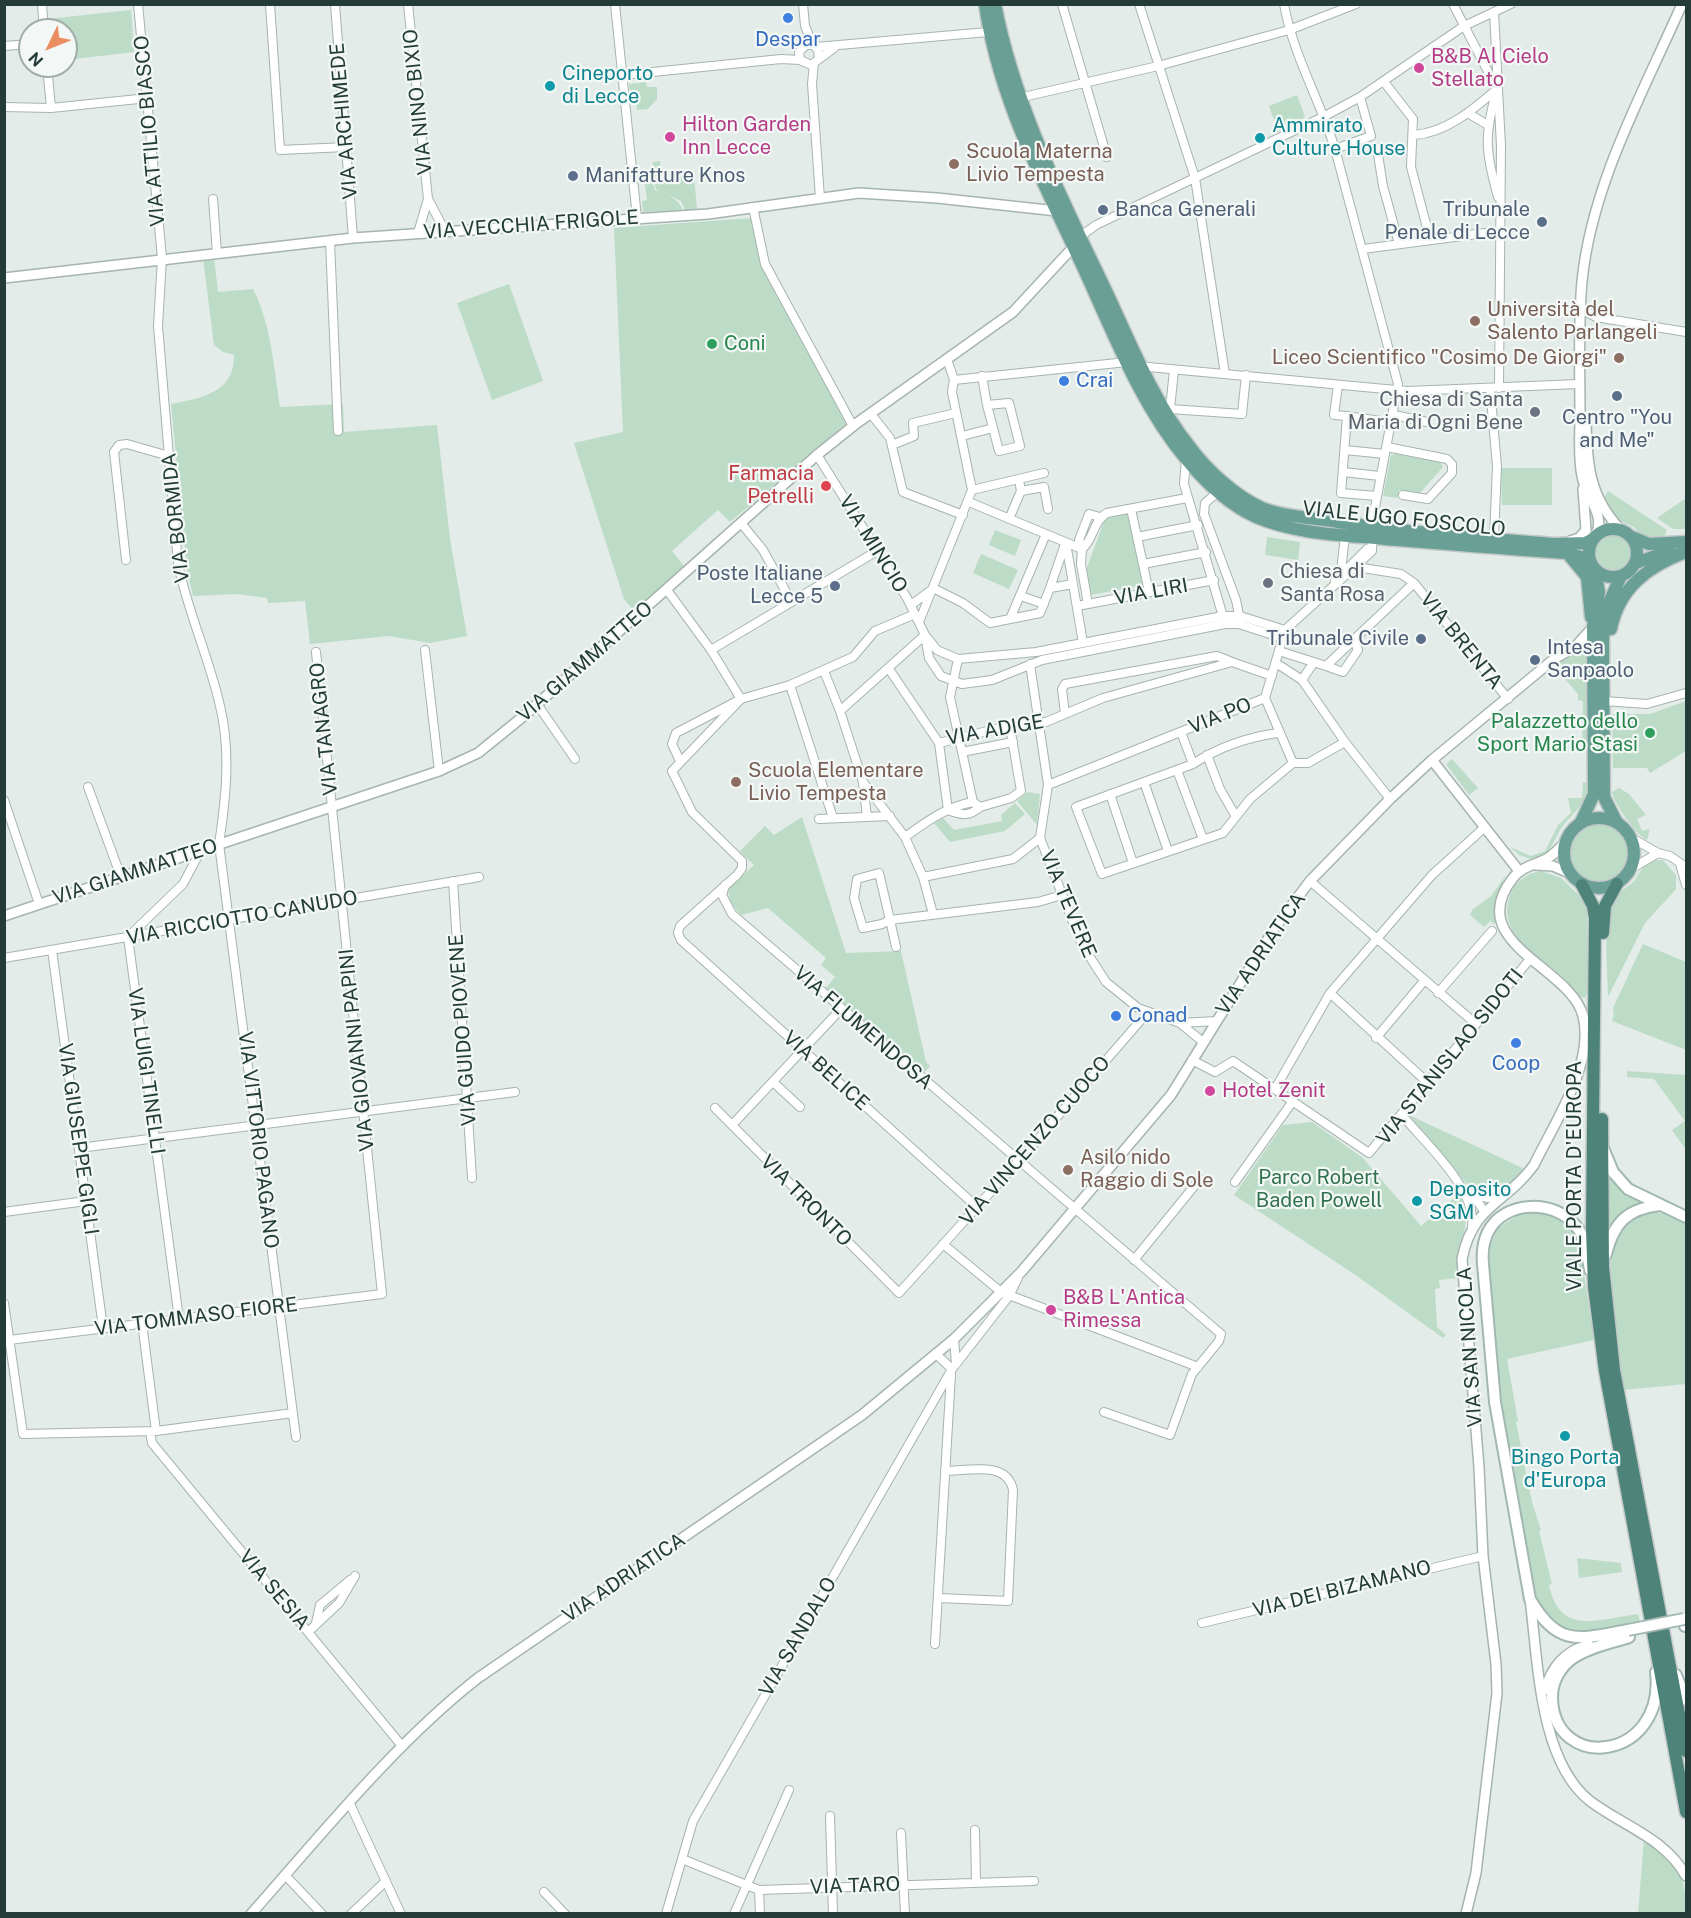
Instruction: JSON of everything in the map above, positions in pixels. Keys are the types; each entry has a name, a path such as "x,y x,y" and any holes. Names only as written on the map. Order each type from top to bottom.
{"highway":[{"name":"VIALE PORTA D'EUROPA","path":"1617,884 1610,894 1603,918 1601,1074 1603,1267 1614,1370 1661,1643"},
{"name":"VIALE PORTA D'EUROPA","path":"1582,885 1593,906 1595,918 1594,1287 1605,1371 1661,1643"},
{"path":"1661,1643 1686,1751"},
{"path":"1661,1643 1686,1812"}],"main road":[{"path":"984,4 988,32 1005,88 1035,166 1057,211 1077,242"},
{"path":"995,4 1002,41 1019,98 1077,242"},
{"name":"VIALE UGO FOSCOLO","path":"1077,242 1126,362 1156,417 1186,459 1218,492 1237,507 1286,527 1345,535 1373,532 1575,544 1595,537"},
{"name":"VIALE UGO FOSCOLO","path":"1077,242 1142,368 1168,410 1204,463 1239,495 1262,507 1285,514 1373,532 1567,553 1581,557 1593,566"},
{"path":"1593,627 1599,592 1589,551 1595,537 1605,530 1620,529 1649,544 1686,542"},
{"path":"1604,662 1618,605 1632,572 1637,547 1632,537"},
{"path":"1631,869 1634,848 1630,837 1617,823 1604,796 1604,662 1607,607 1632,572 1658,553 1686,548"},
{"path":"1593,566 1610,577 1632,572 1686,552"},
{"path":"1567,553 1587,577 1593,627 1594,794 1581,822 1572,830 1565,843 1563,854 1569,873"},
{"path":"1581,822 1598,818 1617,823"},
{"name":"VIALE PORTA D'EUROPA","path":"1617,884 1631,869"},
{"name":"VIALE PORTA D'EUROPA","path":"1569,873 1582,885"},
{"path":"1582,885 1605,888 1617,884"},
{"path":"1602,1145 1621,1183 1636,1195 1686,1216"},
{"path":"1603,1267 1611,1234 1618,1224 1635,1211 1660,1205"},
{"path":"1594,1287 1583,1237 1569,1217 1558,1211 1546,1206 1521,1209 1499,1219 1489,1230 1484,1242 1483,1264 1495,1402 1530,1599 1548,1626 1571,1638 1628,1634 1686,1623"},
{"path":"1628,1634 1572,1658 1557,1676 1552,1688 1554,1710 1563,1731 1581,1744 1593,1748 1618,1745 1628,1740 1645,1724 1655,1698 1661,1643"},
{"path":"1661,1643 1686,1700"}],"street":[{"name":"VIA ATTILIO BIASCO","path":"138,4 162,258"},
{"path":"270,4 280,150 346,147"},
{"name":"VIA ARCHIMEDE","path":"335,4 354,238"},
{"name":"VIA NINO BIXIO","path":"408,4 428,199 445,231"},
{"path":"615,4 637,218"},
{"path":"803,4 806,26 817,61 812,84"},
{"path":"1062,4 1107,158"},
{"path":"1139,4 1195,178 1225,374"},
{"path":"925,635 937,650 957,662 1036,652 1224,620 1240,620 1283,634 1333,584 1356,567 1372,551 1376,496 1398,391 1363,249 1335,149 1325,116 1289,30 1284,4"},
{"path":"1019,98 1158,66 1289,30 1356,4"},
{"path":"1453,4 1497,89 1488,125 1488,163 1499,201"},
{"path":"1077,242 1096,225 1325,116 1360,97 1464,26 1510,4"},
{"path":"1550,543 1572,541 1579,538 1586,530 1582,478 1581,327 1587,243 1595,210 1683,7"},
{"path":"1494,12 1501,146 1499,388"},
{"path":"806,26 802,56 812,84 820,198"},
{"path":"802,56 814,46 838,46 988,32"},
{"path":"817,61 838,46"},
{"path":"623,75 802,56 817,61"},
{"path":"48,78 51,108"},
{"path":"1384,82 1413,119 1411,167 1430,239"},
{"path":"1414,135 1425,134 1469,114 1497,89"},
{"path":"1335,149 1371,136 1360,97"},
{"path":"4,106 51,108 148,98"},
{"path":"1469,114 1488,125"},
{"path":"1377,148 1383,186 1399,244"},
{"name":"VIA VECCHIA FRIGOLE","path":"4,278 162,258 354,238 708,214 859,193 893,194 1057,211"},
{"path":"213,199 217,253"},
{"name":"VIA NINO BIXIO","path":"418,233 428,199"},
{"path":"753,207 765,264 854,426"},
{"path":"1363,249 1500,231"},
{"path":"330,241 338,431"},
{"name":"VIA GIAMMATTEO","path":"4,916 439,771 478,753 667,590 817,455 1013,312 1077,242"},
{"name":"VIA BORMIDA","path":"162,258 158,326 178,564 185,596 210,668 226,740 225,805 219,844"},
{"path":"1582,310 1587,314 1607,319 1686,332"},
{"path":"1607,319 1586,321 1581,327 1589,474 1595,491 1620,529"},
{"path":"919,622 972,490 952,392 954,380 947,358"},
{"path":"954,380 1126,362 1142,368 1246,375 1398,391 1580,384"},
{"path":"1174,370 1168,410 1208,414 1242,414 1246,375"},
{"path":"982,376 987,405 999,451 1020,446 1009,403 987,405"},
{"path":"1338,385 1334,416 1427,422"},
{"path":"1490,388 1497,466 1494,538"},
{"path":"892,445 914,436 913,423 957,413"},
{"path":"871,414 890,438 903,492 963,516"},
{"path":"1347,416 1341,493 1376,496"},
{"path":"962,436 993,428"},
{"path":"126,560 114,452 119,445 127,444 169,456"},
{"path":"1345,450 1386,451 1447,459 1452,464 1452,473 1428,499 1403,495"},
{"name":"VIA MINCIO","path":"817,455 877,550 925,635"},
{"path":"1186,459 1183,476 1187,498 1198,525 1224,620"},
{"path":"1343,472 1380,476"},
{"path":"972,490 1044,474"},
{"path":"1582,478 1598,514 1600,525 1595,537"},
{"path":"1009,519 1021,491 1019,480"},
{"path":"1021,491 1044,487 1048,509"},
{"path":"1218,492 1205,503 1204,514 1236,600 1240,620"},
{"path":"1088,604 1079,540 1089,514 1103,515 1187,498"},
{"path":"969,502 1082,549"},
{"path":"1131,508 1149,592"},
{"path":"741,523 763,550 791,601"},
{"path":"1137,537 1198,525"},
{"path":"1333,584 1340,574 1368,548 1373,532"},
{"path":"1010,619 1046,534"},
{"path":"1340,574 1345,535"},
{"path":"933,588 963,603 990,623 1040,613 1066,543"},
{"path":"1066,543 1083,643"},
{"path":"711,650 877,550"},
{"path":"1143,564 1206,552"},
{"path":"1326,666 1414,583 1401,574 1356,567"},
{"name":"VIA LIRI","path":"1077,606 1214,580"},
{"name":"VIA BRENTA","path":"1414,583 1508,699"},
{"path":"1050,588 1072,584"},
{"path":"910,605 933,588"},
{"path":"667,590 711,650 741,699"},
{"path":"1021,596 1044,604"},
{"path":"680,761 672,744 676,733 741,699 790,685 853,657 875,631 915,614"},
{"path":"925,635 929,658 941,676 958,683 992,680 1051,658 1224,620"},
{"name":"VIA ADRIATICA","path":"954,1367 1022,1271 1171,1095 1276,926 1310,881 1390,798 1432,760 1554,659 1575,647 1593,627"},
{"name":"VIA PO","path":"1048,785 1265,698 1283,634"},
{"path":"840,711 925,635"},
{"path":"1279,651 1343,672 1358,650 1354,640"},
{"path":"425,650 439,771"},
{"name":"VIA TANAGRO","path":"316,652 332,806"},
{"name":"VIA ADIGE","path":"1065,714 1062,689 1065,684 1218,656 1272,676"},
{"path":"957,662 958,683 950,697 977,805"},
{"name":"VIA ADIGE","path":"889,669 939,743 1028,721 1041,723 1103,698 1232,662"},
{"path":"1302,680 1314,662"},
{"path":"1276,663 1302,680 1345,742 1390,798"},
{"name":"VIA TEVERE","path":"1030,664 1041,723 1048,785 1040,838 1092,964 1120,994 1147,1013"},
{"path":"824,671 840,711 863,782 867,817"},
{"path":"790,685 833,818"},
{"path":"1604,701 1647,704 1686,693"},
{"path":"1265,698 1278,733 1293,763"},
{"path":"725,885 742,868 742,861 692,812 672,771 741,699"},
{"path":"537,704 575,759"},
{"path":"905,837 936,814 1011,798 1021,791 1010,726"},
{"path":"1181,732 1193,764"},
{"path":"1278,733 1251,737 1207,755 1193,764 1076,807 1102,874 1223,833 1235,815 1293,763 1308,763 1345,742"},
{"name":"VIA ADIGE","path":"962,752 1013,742"},
{"path":"939,743 948,810"},
{"path":"1207,755 1220,789 1235,815"},
{"path":"1432,760 1519,871 1550,857 1565,843"},
{"path":"1177,770 1203,839"},
{"path":"863,782 905,837 923,877 933,914"},
{"path":"1144,782 1168,851"},
{"path":"88,787 122,877"},
{"path":"1110,794 1133,863"},
{"path":"4,800 8,820 39,904"},
{"name":"VIA GIOVANNI PAPINI","path":"332,806 382,1294"},
{"path":"819,819 891,816"},
{"path":"1275,1089 1330,993 1432,875 1485,827"},
{"path":"1630,837 1658,853 1670,856 1683,866 1686,885"},
{"path":"923,877 1013,859 1040,838"},
{"name":"VIA VITTORIO PAGANO","path":"219,844 297,1437"},
{"path":"128,937 183,884 201,850"},
{"path":"1631,869 1658,853"},
{"path":"1535,865 1553,866 1569,873"},
{"name":"VIA SAN NICOLA","path":"1466,1914 1476,1873 1497,1693 1496,1664 1483,1556 1479,1467 1462,1270 1464,1250 1472,1228 1484,1211 1523,1179 1534,1165 1585,1056 1584,1017 1575,1000 1511,940 1501,921 1502,901 1506,888 1519,871"},
{"path":"896,947 890,920 879,873 857,879 854,898 863,928 890,920 1038,902 1062,895"},
{"name":"VIA RICCIOTTO CANUDO","path":"4,958 478,877"},
{"path":"1310,881 1476,1024"},
{"name":"VIA GUIDO PIOVENE","path":"453,882 472,1178"},
{"name":"VIA BELICE","path":"725,885 680,926 678,933 681,940 977,1208"},
{"name":"VIA FLUMENDOSA","path":"725,885 722,895 732,914 1221,1334 1219,1341 1198,1367"},
{"path":"1438,993 1492,931"},
{"name":"VIA LUIGI TINELLI","path":"128,937 178,1319"},
{"name":"VIA GIUSEPPE GIGLI","path":"52,950 103,1328"},
{"name":"VIA STANISLAO SIDOTI","path":"1293,1101 1369,1153 1530,959"},
{"path":"1376,1038 1424,981"},
{"path":"1330,993 1376,1038 1427,1082"},
{"path":"732,1125 841,1009"},
{"path":"1147,1013 1180,1023 1216,1021"},
{"name":"VIA VINCENZO CUOCO","path":"898,1293 1019,1161 1147,1013"},
{"path":"1180,1023 1203,1042"},
{"path":"1192,1060 1215,1072 1233,1061 1293,1101 1235,1182"},
{"path":"773,1082 801,1107"},
{"path":"79,1148 515,1092"},
{"name":"VIA TRONTO","path":"715,1108 898,1293"},
{"path":"1402,1115 1465,1190 1473,1195 1488,1198 1501,1196"},
{"path":"1134,1260 1200,1179"},
{"path":"1465,1190 1473,1220 1472,1228"},
{"path":"1473,1195 1484,1211"},
{"path":"4,1212 86,1201"},
{"path":"1469,1203 1484,1211"},
{"path":"943,1244 1005,1294 1198,1367 1192,1374 1170,1435 1104,1412"},
{"name":"VIA TOMMASO FIORE","path":"9,1340 382,1294"},
{"name":"VIA ADRIATICA","path":"251,1914 402,1746 449,1701 478,1678 862,1415 937,1355 1005,1294"},
{"path":"4,1303 22,1434 153,1432 293,1413"},
{"path":"142,1323 153,1432"},
{"path":"935,1644 954,1339"},
{"path":"937,1355 954,1367"},
{"name":"VIA SANDALO","path":"666,1914 693,1821 954,1367"},
{"name":"VIA SESIA","path":"153,1432 152,1443 402,1746"},
{"path":"939,1598 1008,1601 1013,1490 1011,1481 1004,1473 995,1470 945,1471"},
{"name":"VIA DEI BIZAMANO","path":"1202,1623 1483,1556"},
{"path":"308,1632 339,1603 354,1576 320,1605 315,1624"},
{"path":"1530,1599 1554,1750 1577,1790 1657,1843 1673,1857 1686,1876"},
{"path":"1544,1696 1551,1673 1559,1661 1570,1652 1628,1634"},
{"path":"734,1914 789,1790"},
{"path":"350,1804 401,1914"},
{"path":"830,1816 833,1914"},
{"path":"975,1830 976,1882"},
{"path":"901,1833 905,1914"},
{"name":"VIA TARO","path":"682,1859 746,1887 759,1890 1034,1881"},
{"path":"285,1875 322,1914"},
{"path":"351,1914 386,1881"},
{"path":"759,1890 760,1914"},
{"path":"544,1892 564,1914"}],"green space":[{"path":"131,10 134,52 78,59 78,18 56,18"},
{"path":"646,82 647,87 657,87 657,99 648,109 637,110 636,99 631,99 629,84"},
{"path":"1297,95 1305,117 1278,132 1269,106"},
{"path":"660,161 662,178 694,175 697,209 685,210 681,201 656,189 652,178 653,162"},
{"path":"644,177 651,179 655,190 671,197 683,210 643,212 642,201 647,200"},
{"name":"Coni","path":"752,218 762,263 847,423 730,522 718,510 672,551 684,566 634,611 624,599 574,443 623,432 614,228"},
{"path":"214,257 218,292 253,289 264,317 271,346 280,407 343,404 344,432 437,425 450,539 467,636 430,643 389,636 310,644 305,601 268,603 267,598 237,594 193,596 187,570 171,404 214,392 229,378 233,368 234,355 223,352 214,345 203,258"},
{"path":"509,284 543,381 492,400 457,303"},
{"path":"1397,454 1440,462 1443,467 1420,493 1399,490 1398,498 1383,496 1391,455"},
{"path":"1501,468 1552,468 1552,505 1502,505"},
{"path":"1608,491 1667,530 1662,541 1645,540 1634,527 1616,519 1604,498"},
{"path":"1686,498 1686,529 1673,529 1657,518"},
{"path":"1129,512 1143,585 1091,595 1086,570 1106,516"},
{"path":"995,530 1021,540 1015,556 989,545"},
{"path":"1614,534 1627,539 1632,552 1627,565 1614,570 1601,565 1596,552 1601,539"},
{"path":"1267,537 1300,542 1298,560 1265,555"},
{"path":"981,554 1018,570 1009,589 973,573"},
{"path":"1587,642 1587,674 1576,665 1559,668 1557,665"},
{"path":"1568,667 1581,671 1588,683 1588,750 1582,750 1583,701 1578,700 1578,694 1564,678 1569,674 1565,669 1560,670"},
{"name":"Palazzetto dello Sport Mario Stasi","path":"1686,701 1686,751 1650,773 1647,768 1613,768 1612,714 1650,714"},
{"path":"1452,759 1478,788 1469,795 1446,764"},
{"path":"1583,782 1587,783 1583,802 1543,855 1531,859 1519,855 1510,847 1531,856 1545,851 1558,825 1571,813 1568,798 1582,798"},
{"path":"1619,788 1629,794 1646,815 1637,819 1642,831 1650,829 1647,840 1632,827 1617,804 1612,792"},
{"path":"1028,792 1040,794 1037,825 1017,801"},
{"path":"1015,803 1025,814 1005,831 950,842 934,823 943,818 954,830 1002,821 1001,815"},
{"path":"802,817 846,953 901,951 926,1062 930,1066 923,1074 826,988 835,977 821,965 826,958 768,908 741,915 730,902 728,889 754,865 740,851 765,826 774,835"},
{"path":"1599,822 1616,827 1621,831 1625,836 1630,853 1625,870 1621,875 1616,879 1599,884 1582,879 1577,875 1573,870 1568,853 1573,836 1577,831 1582,827"},
{"path":"1663,860 1676,875 1676,889 1645,923 1608,997 1607,929 1612,905 1619,894 1635,880 1649,862"},
{"path":"1541,871 1561,878 1585,901 1588,991 1585,998 1580,997 1570,985 1529,950 1509,924 1507,908 1514,887 1532,873"},
{"path":"1506,875 1497,897 1496,922 1494,924 1490,921 1484,927 1470,915 1472,910 1491,896"},
{"path":"1643,944 1686,962 1686,1050 1612,1021 1613,1008"},
{"path":"1627,1071 1686,1075 1686,1150 1672,1130 1685,1121 1654,1079 1627,1077"},
{"path":"1409,1115 1527,1170 1499,1193 1479,1192 1471,1189"},
{"name":"Parco Robert Baden Powell","path":"1312,1122 1363,1158 1421,1226 1459,1194 1466,1215 1458,1278 1439,1280 1440,1288 1435,1289 1437,1327 1446,1335 1443,1338 1354,1274 1234,1195 1283,1125"},
{"path":"1608,1171 1621,1189 1646,1204 1619,1218 1608,1231"},
{"path":"1534,1211 1561,1217 1578,1235 1594,1340 1507,1359 1518,1421 1516,1422 1532,1502 1541,1530 1539,1531 1552,1584 1549,1585 1554,1601 1562,1612 1571,1618 1595,1621 1638,1614 1641,1626 1584,1636 1557,1629 1538,1605 1502,1406 1487,1253 1498,1228 1521,1213"},
{"path":"1649,1211 1676,1216 1686,1224 1686,1384 1623,1390 1611,1318 1610,1248 1625,1222"},
{"path":"1577,1558 1621,1563 1622,1572 1579,1578"},
{"path":"1644,1839 1672,1862 1677,1870 1684,1888 1686,1913 1638,1914"}],"place":[{"name":"Despar","path":"788,18"},
{"name":"B&B Al Cielo Stellato","path":"1419,68"},
{"name":"Cineporto di Lecce","path":"550,86"},
{"name":"Hilton Garden Inn Lecce","path":"670,137"},
{"name":"Ammirato Culture House","path":"1260,138"},
{"name":"Scuola Materna Livio Tempesta","path":"954,164"},
{"name":"Manifatture Knos","path":"573,176"},
{"name":"Banca Generali","path":"1103,210"},
{"name":"Tribunale Penale di Lecce","path":"1542,222"},
{"name":"Università del Salento Parlangeli","path":"1475,321"},
{"name":"Coni","path":"712,344"},
{"name":"Liceo Scientifico \"Cosimo De Giorgi\"","path":"1619,358"},
{"name":"Crai","path":"1064,381"},
{"name":"Centro \"You and Me\"","path":"1617,396"},
{"name":"Chiesa di Santa Maria di Ogni Bene","path":"1535,412"},
{"name":"Farmacia Petrelli","path":"826,486"},
{"name":"Chiesa di Santa Rosa","path":"1268,583"},
{"name":"Poste Italiane Lecce 5","path":"835,586"},
{"name":"Tribunale Civile","path":"1421,639"},
{"name":"Intesa Sanpaolo","path":"1535,660"},
{"name":"Palazzetto dello Sport Mario Stasi","path":"1650,733"},
{"name":"Scuola Elementare Livio Tempesta","path":"736,782"},
{"name":"Conad","path":"1116,1016"},
{"name":"Coop","path":"1516,1043"},
{"name":"Hotel Zenit","path":"1210,1091"},
{"name":"Asilo nido Raggio di Sole","path":"1068,1170"},
{"name":"Deposito SGM","path":"1417,1201"},
{"name":"B&B L'Antica Rimessa","path":"1051,1310"},
{"name":"Bingo Porta d'Europa","path":"1565,1436"}]}
